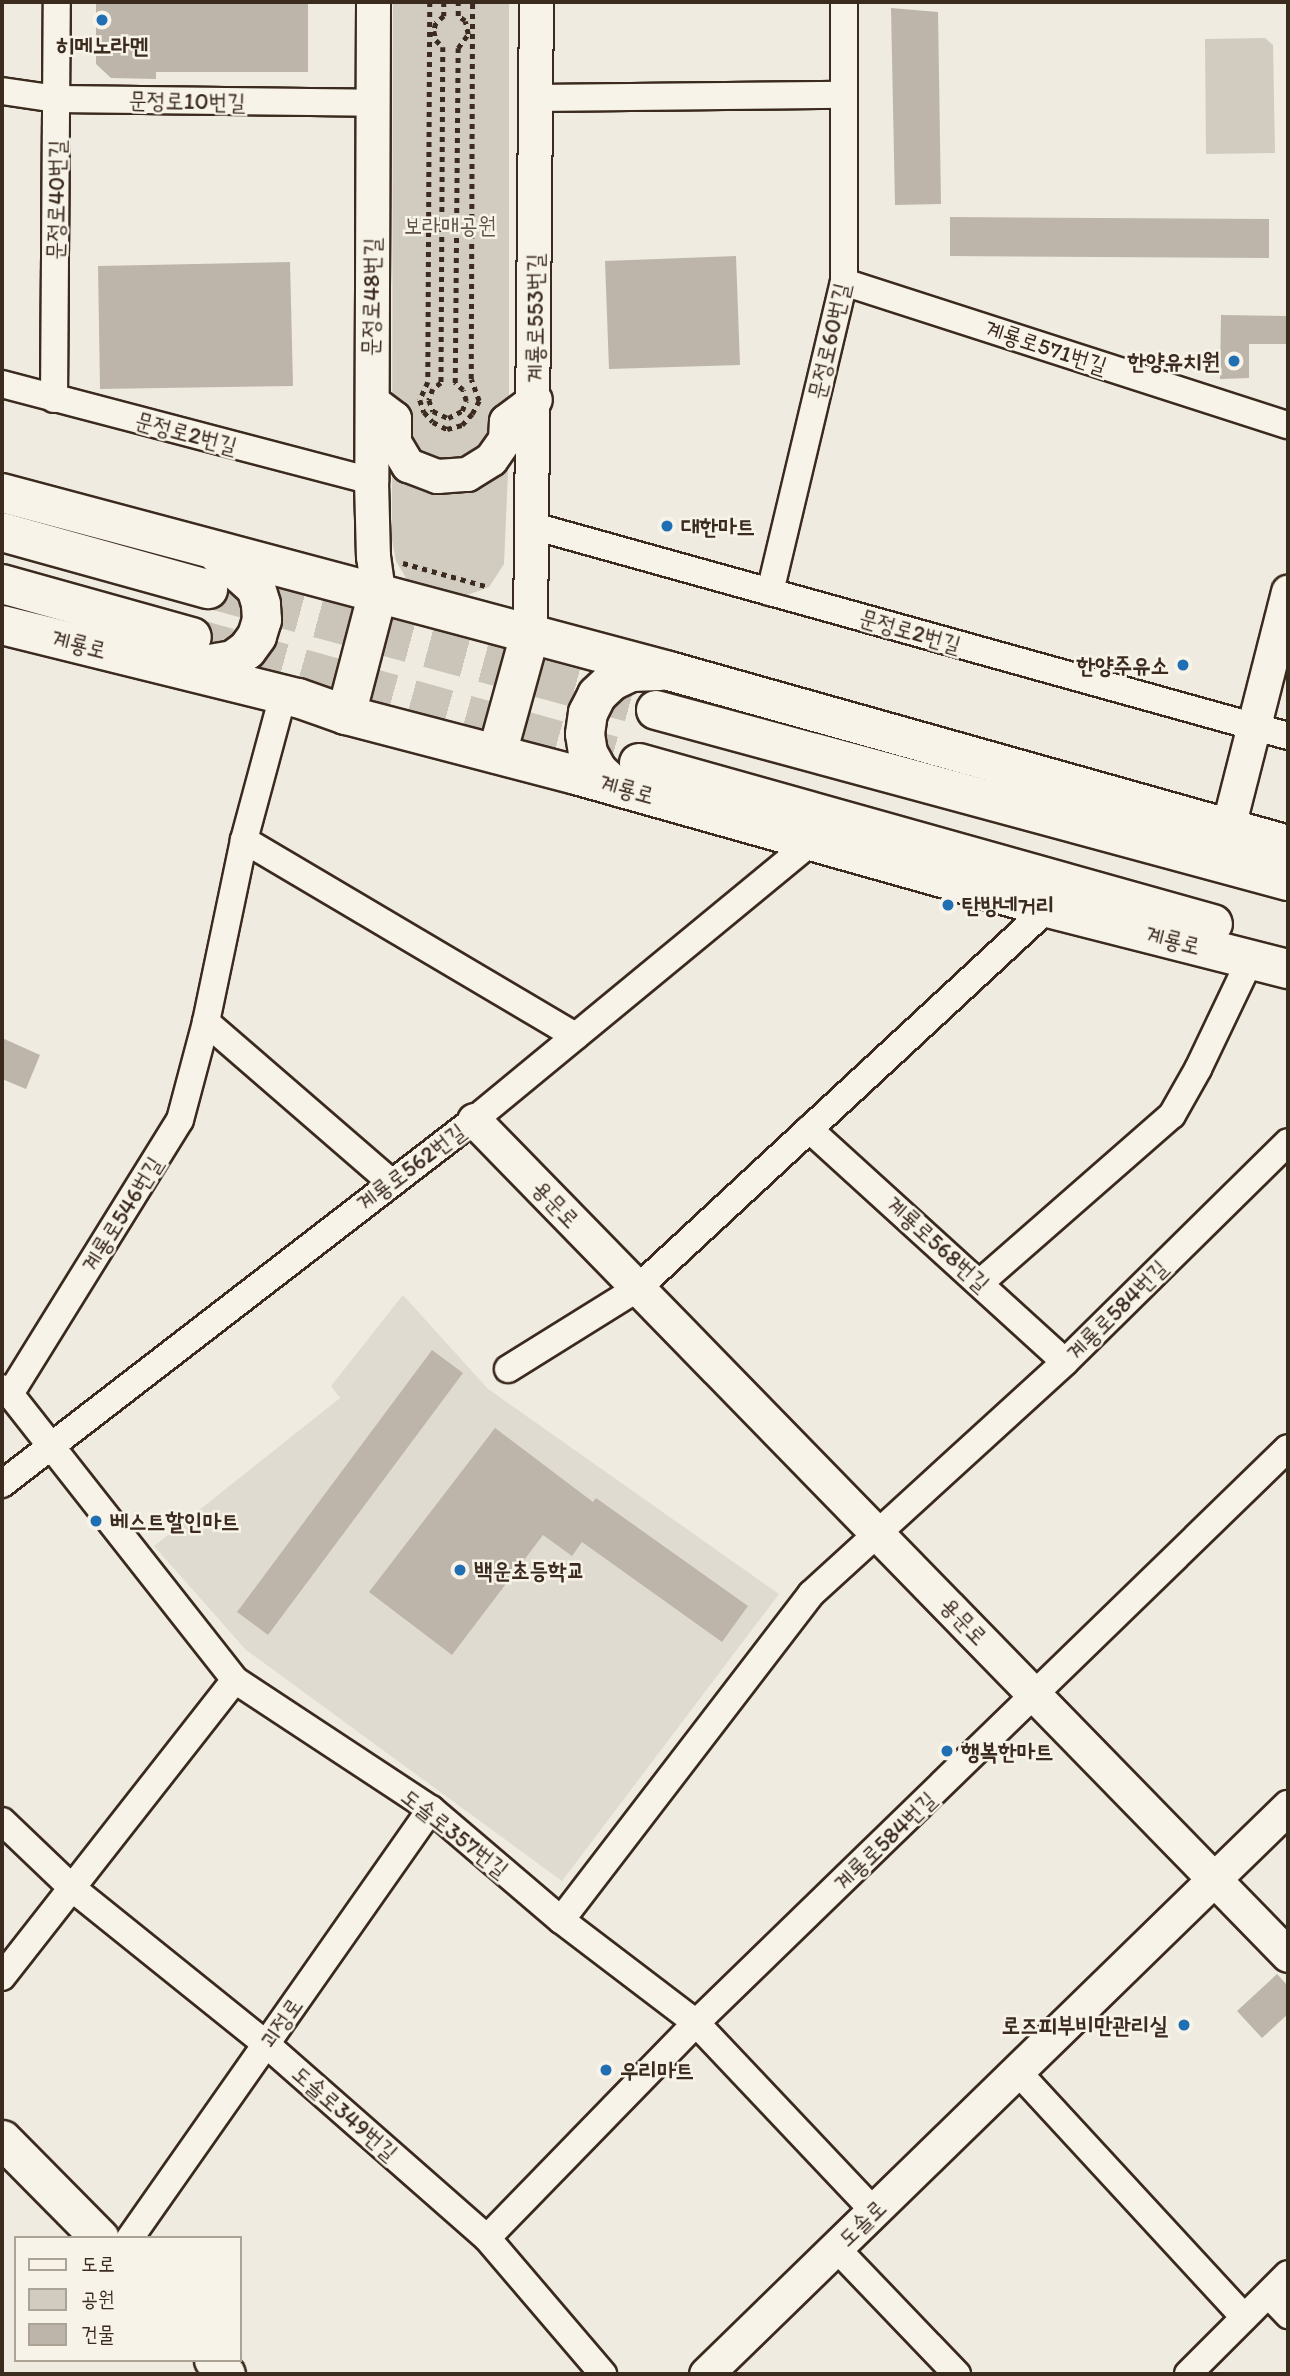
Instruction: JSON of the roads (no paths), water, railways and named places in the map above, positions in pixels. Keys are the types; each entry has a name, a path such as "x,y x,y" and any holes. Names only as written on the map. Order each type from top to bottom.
{"main road":[{"path":"2,493 215,552 387,576 530,634 1288,845"},
{"path":"2,532 208,589"},
{"path":"187,653 233,660 247,650 257,636 262,620 256,588 215,552"},
{"path":"346,715 387,576"},
{"name":"계룡로","path":"2,584 187,653 283,695 346,715 497,754 636,777 1288,945"},
{"name":"계룡로","path":"2,625 187,653"},
{"path":"497,754 530,634"},
{"path":"636,777 613,785 598,771 586,744 588,713 597,695 612,681 631,672 669,671"},
{"path":"656,710 1288,881"},
{"name":"계룡로","path":"636,777 813,841 1048,908 1288,969"},
{"path":"6,2152 98,2236"}],"street":[{"name":"문정로40번길","path":"54,398 57,2"},
{"name":"문정로48번길","path":"373,2 371,481 373,556 387,576"},
{"name":"계룡로553번길","path":"530,634 535,399 536,2"},
{"name":"문정로60번길","path":"770,592 844,282 844,2"},
{"name":"문정로10번길","path":"2,91 57,99 373,103"},
{"path":"536,98 844,95"},
{"name":"계룡로571번길","path":"844,282 1288,425"},
{"name":"문정로2번길","path":"2,384 371,481"},
{"path":"370,400 394,418 394,442 408,465 437,476 467,474 491,458 505,439 506,421 535,399"},
{"name":"문정로2번길","path":"533,526 1288,736"},
{"path":"1228,827 1288,592"},
{"name":"계룡로546번길","path":"50,1446 6,1391 180,1119 206,1022 244,840 283,695"},
{"path":"244,840 575,1036"},
{"name":"계룡로562번길","path":"2,1484 474,1119 813,841"},
{"path":"508,1369 639,1288 1048,908"},
{"path":"981,1282 1172,1115 1198,1069 1250,960"},
{"path":"206,1022 391,1182"},
{"name":"용문로","path":"474,1119 1288,1955"},
{"name":"계룡로568번길","path":"809,1129 981,1282 1065,1362"},
{"name":"계룡로584번길","path":"561,1920 811,1594 1065,1362 1288,1142"},
{"name":"도솔로357번길","path":"50,1446 235,1681 431,1809 561,1920 696,2023 874,2211"},
{"name":"계룡로584번길","path":"487,2238 696,2023 1288,1448"},
{"path":"2,1977 235,1681"},
{"name":"도솔로","path":"706,2374 1288,1807"},
{"name":"괴정로","path":"131,2236 431,1809"},
{"name":"도솔로349번길","path":"2,1821 72,1888 266,2044 487,2238 603,2374"},
{"path":"1017,2071 1244,2317"},
{"path":"836,2248 957,2374"},
{"path":"1188,2374 1288,2274"},
{"path":"1269,2295 1288,2315"}],"tunnel":[{"path":"208,589 656,710"},
{"path":"192,637 639,763"}],"place":[{"name":"히메노라멘","path":"102,20"},
{"name":"한양유치원","path":"1234,361"},
{"name":"대한마트","path":"667,526"},
{"name":"한양주유소","path":"1183,665"},
{"name":"탄방네거리","path":"948,905"},
{"name":"베스트할인마트","path":"96,1521"},
{"name":"백운초등학교","path":"460,1570"},
{"name":"행복한마트","path":"947,1751"},
{"name":"로즈피부비만관리실","path":"1184,2025"},
{"name":"우리마트","path":"606,2070"}],"park label":[{"name":"보라매공원","path":"450,225"}]}
